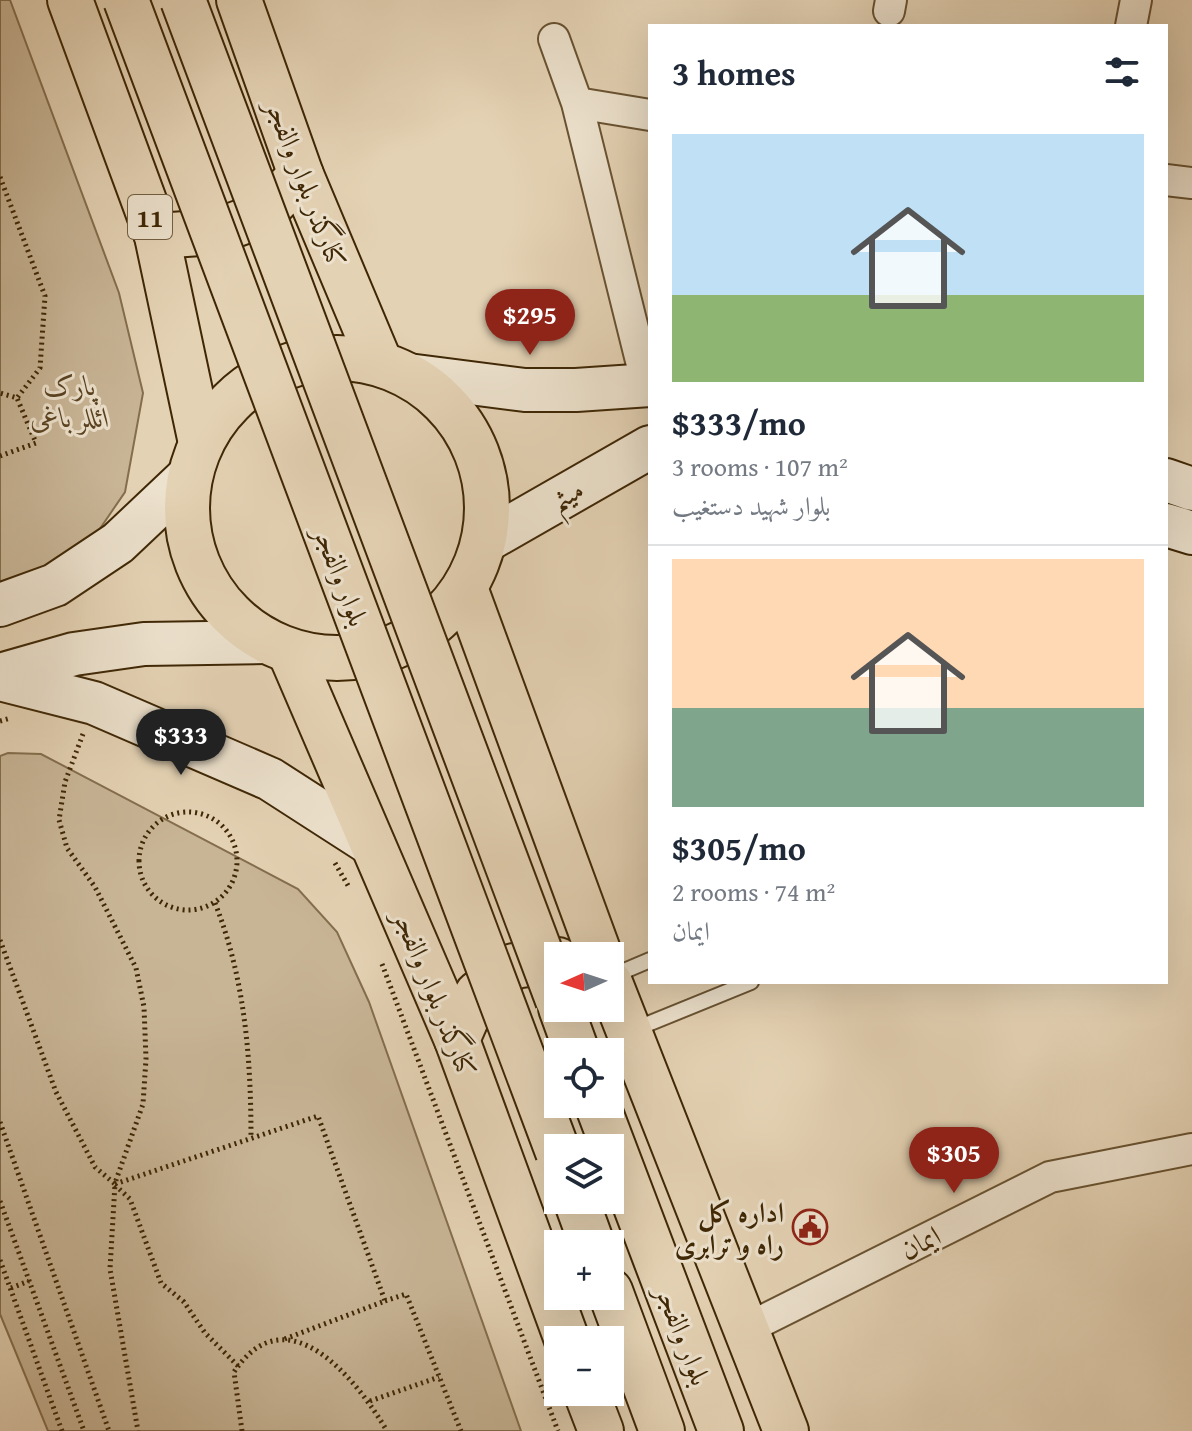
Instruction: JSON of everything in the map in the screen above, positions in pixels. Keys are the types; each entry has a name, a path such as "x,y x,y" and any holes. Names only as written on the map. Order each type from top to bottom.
{"main road":[{"name":"11","path":"70,0 157,236 195,459"},
{"name":"بلوار والفجر","path":"126,0 551,1134"},
{"name":"بلوار والفجر","path":"183,0 544,963"},
{"name":"کنارگذر بلوار والفجر","path":"239,0 301,175 394,369"},
{"path":"157,236 215,232 261,215 301,175"},
{"path":"0,605 55,585 118,543 195,459 219,414 239,393 264,376 291,364 321,358 350,358 394,369 525,390 648,385"},
{"path":"195,459 186,514 192,553 209,589 234,619 278,647 316,659 359,658 401,646 437,621 465,588 484,542 488,503 481,464 464,428 439,398 394,369"},
{"name":"میثم","path":"484,542 648,448"},
{"path":"1168,481 1192,489"},
{"path":"1168,526 1192,533"},
{"path":"465,588 595,942"},
{"path":"0,677 74,654 144,644 278,647"},
{"name":"کنارگذر بلوار والفجر","path":"278,647 374,846 457,1040 562,1326"},
{"path":"0,677 86,727 270,779 374,846"},
{"path":"457,1040 477,994 514,966 544,962"},
{"path":"624,1018 786,1431"},
{"name":"بلوار والفجر","path":"602,1118 721,1431"},
{"name":"بلوار والفجر","path":"617,1310 662,1431"},
{"path":"591,1406 601,1431"}],"street":[{"path":"1131,24 1136,0"},
{"path":"554,39 577,103 648,381"},
{"path":"577,103 648,115"},
{"path":"1168,180 1192,183"},
{"name":"ایمان","path":"746,1329 1050,1177 1192,1149"}],"lane":[{"path":"624,973 648,961"},
{"path":"629,1031 746,984"}],"path":[{"path":"0,177 45,296 40,368 17,398"},
{"path":"0,393 17,398"},
{"path":"0,456 36,443 17,398"},
{"path":"0,721 20,717"},
{"path":"86,727 65,782 59,820 67,848 95,887 136,968 144,1007 146,1059 143,1104 115,1184 110,1269 138,1431"},
{"path":"195,812 217,821 228,832 237,862 234,878 215,903 200,909 183,910 167,906 144,883 139,866 140,850 147,834 158,822 172,814 195,812"},
{"path":"326,853 335,862 355,898"},
{"path":"215,903 230,940 241,995 248,1047 251,1138"},
{"path":"0,940 56,1092 95,1167 130,1199 161,1283 184,1302 205,1333 238,1366"},
{"path":"378,953 558,1431"},
{"path":"115,1184 318,1116 385,1301"},
{"path":"0,1122 109,1431"},
{"path":"0,1201 84,1431"},
{"path":"0,1260 62,1431"},
{"path":"11,1288 29,1281"},
{"path":"242,1431 234,1372 246,1354 260,1346 406,1294 461,1431"},
{"path":"282,1340 303,1343 334,1361 370,1401 387,1431"},
{"path":"370,1401 439,1377"}],"green space":[{"name":"پارک ائللر باغی","path":"0,0 10,0 119,293 143,393 125,492 82,555 0,594"},
{"path":"8,753 41,754 298,889 337,932 369,1002 521,1431 48,1431 0,1314 0,756"}],"place":[{"name":"اداره کل راه و ترابری","path":"810,1227"}]}
